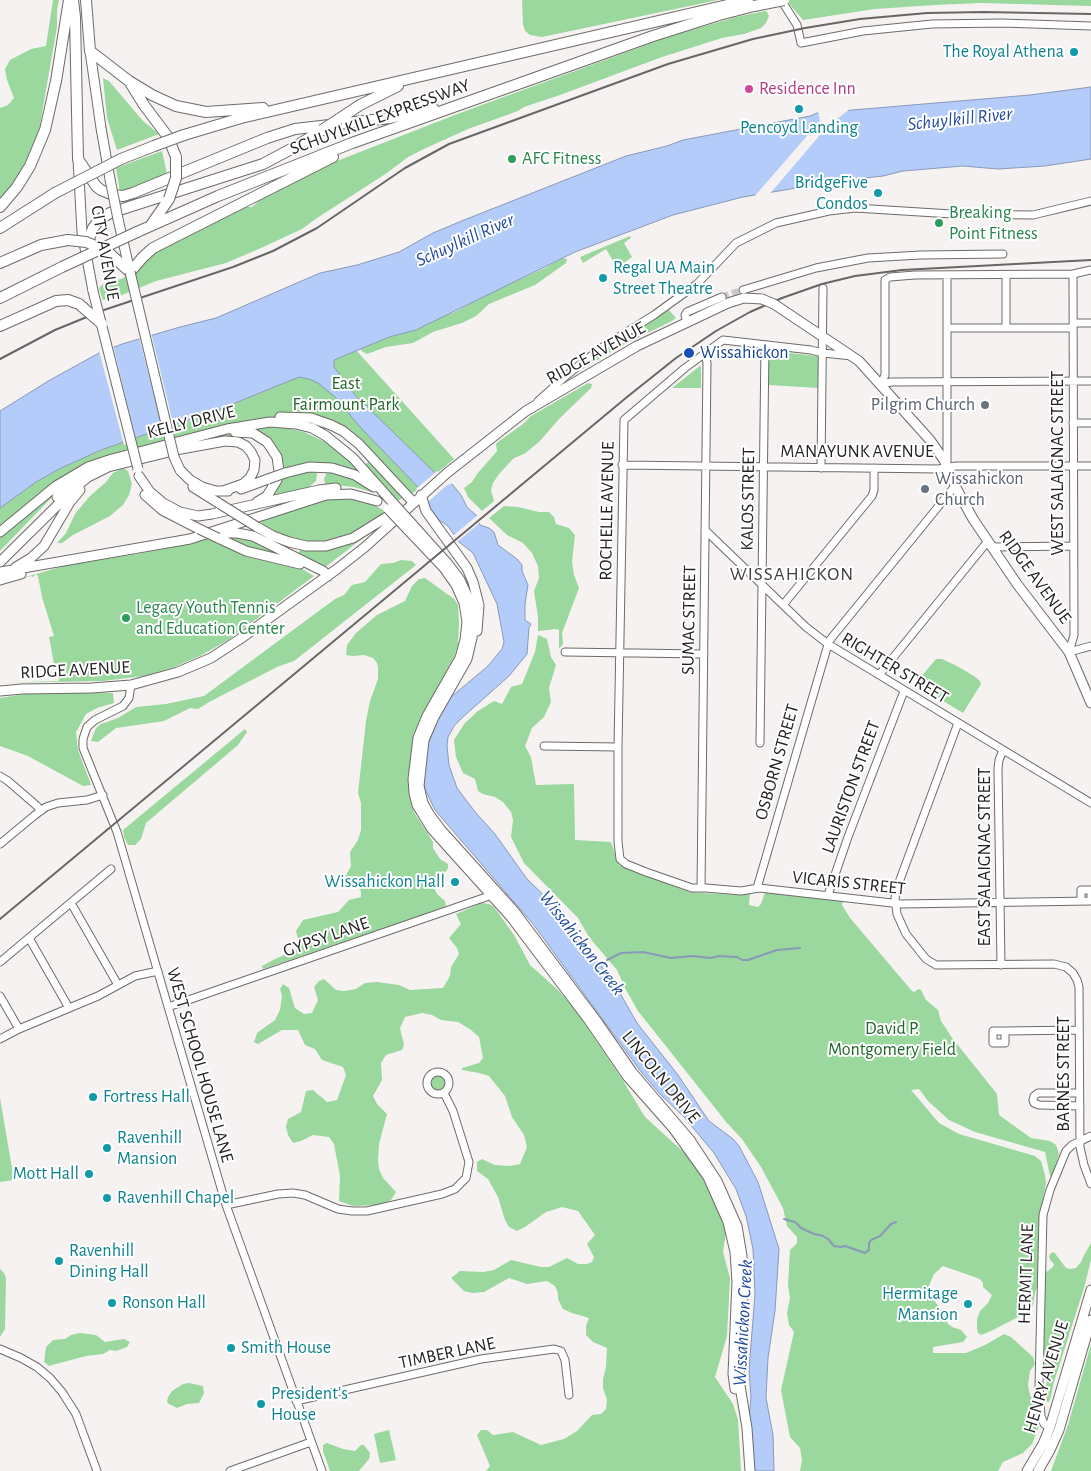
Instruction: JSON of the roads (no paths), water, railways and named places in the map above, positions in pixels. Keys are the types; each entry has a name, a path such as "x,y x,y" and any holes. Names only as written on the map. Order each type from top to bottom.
{"highway":[{"path":"0,207 17,187 30,166 45,130 56,81 69,0"},
{"name":"CITY AVENUE","path":"73,0 78,159"},
{"name":"CITY AVENUE","path":"86,0 90,51"},
{"name":"SCHUYLKILL EXPRESSWAY","path":"0,228 55,193 121,159 184,135 241,118 752,3 783,0"},
{"name":"SCHUYLKILL EXPRESSWAY","path":"0,298 137,232 268,175 681,26 752,3"},
{"path":"90,51 129,81 167,103 196,111 215,112 302,104"},
{"path":"87,256 88,242 93,228 100,219 110,213 263,164 293,148 360,105 414,78"},
{"path":"129,81 168,137 176,157 176,178 168,199 151,226"},
{"path":"78,159 87,176 96,186 106,193 123,196 281,133 308,127 397,116 488,95"},
{"path":"0,263 41,245 68,240 86,242 98,247 122,260 130,272 153,248 322,162 395,128"},
{"path":"0,326 56,300 68,300 79,304 102,324"}],"main road":[{"name":"CITY AVENUE","path":"90,51 101,128 118,219 122,260"},
{"name":"CITY AVENUE","path":"78,159 82,232 94,291 138,473"},
{"name":"CITY AVENUE","path":"130,272 174,457 180,470"},
{"name":"RIDGE AVENUE","path":"0,691 131,685 178,672 211,658 328,576 365,547 444,475 526,411 630,350 734,300 748,297 762,299 774,304 852,356 881,384 930,440 990,544 1017,584 1069,652 1091,703"},
{"path":"180,470 193,487 256,527 273,536 306,546 326,546 353,538 412,503 359,444 337,428 317,420 297,416 281,417 258,423"},
{"name":"KELLY DRIVE","path":"0,532 64,480 97,464 234,427 258,423 288,422 320,432 346,452 386,496"},
{"path":"216,433 246,432 263,438 274,452 278,462 277,476 267,496 250,505"},
{"path":"0,562 82,481 95,473 116,465 191,447 225,441 238,442 246,446 251,452 254,460 254,470 250,478 243,484 223,491"},
{"path":"0,555 72,482 97,464"},
{"path":"5,572 31,558 44,546 70,502 83,486 116,465"},
{"path":"180,470 196,484 210,490 223,491 237,491 308,467 340,470 361,478 386,496"},
{"path":"138,473 155,497 186,514 206,515 334,488 355,491 377,501"},
{"path":"138,473 143,490 155,506 202,532 246,551 291,561 328,576"},
{"path":"5,572 174,542 326,495 351,494 377,501"},
{"path":"421,495 426,511 467,568 476,588 479,605 478,625 475,641 469,652"},
{"name":"LINCOLN DRIVE","path":"386,496 391,506 452,568 464,587 470,602 473,625 469,652 464,666 426,734 422,746 421,798 426,809 437,825 514,911 598,1023 632,1072 690,1140 718,1181 734,1217 742,1256 743,1285 739,1380 747,1428 750,1471"},
{"name":"LINCOLN DRIVE","path":"377,501 391,506"},
{"name":"LINCOLN DRIVE","path":"410,526 456,585 464,603 466,622 465,640 460,658 427,716 418,738 414,762 414,793 420,812 427,823 511,916 633,1084 673,1128 708,1177 731,1231 735,1252 737,1282 733,1374 742,1422 746,1471"},
{"path":"202,532 229,532 253,536 323,570 328,576"},
{"path":"0,580 71,560"},
{"name":"HENRY AVENUE","path":"1027,1471 1043,1444 1050,1427 1091,1290"},
{"name":"HENRY AVENUE","path":"1038,1471 1059,1430 1091,1320"}],"street":[{"path":"783,0 797,25 802,43 863,31 932,24 1002,23 1091,26"},
{"path":"526,411 601,348 667,306 700,281 736,243 780,222 829,211 859,208 952,214 1033,215 1091,201"},
{"path":"743,290 816,268 868,258 1003,254"},
{"path":"881,384 885,375 885,280 890,277 1073,274 1091,270"},
{"name":"WEST SALAIGNAC STREET","path":"1069,652 1074,635 1073,274"},
{"path":"1006,275 1006,328"},
{"path":"946,466 947,276"},
{"path":"821,468 822,288"},
{"path":"687,322 686,312 722,297"},
{"path":"947,328 1073,326 1091,323"},
{"name":"ROCHELLE AVENUE","path":"620,859 618,842 618,747 622,465 625,418 723,340 852,356"},
{"name":"KALOS STREET","path":"760,743 765,344"},
{"name":"SUMAC STREET","path":"701,888 707,363 705,353"},
{"path":"881,384 891,382 1091,381"},
{"path":"1073,423 1091,423"},
{"name":"MANAYUNK AVENUE","path":"622,465 938,469 946,466 1091,466"},
{"path":"783,605 872,496 874,468"},
{"name":"OSBORN STREET","path":"757,888 828,644 955,486"},
{"name":"RIGHTER STREET","path":"705,530 783,605 828,644 1091,803"},
{"path":"879,675 990,544 1073,546"},
{"path":"1069,652 1091,646"},
{"path":"565,652 704,654"},
{"name":"WEST SCHOOL HOUSE LANE","path":"131,685 129,698 125,704 92,722 84,735 84,748 117,832 226,1205 322,1471"},
{"name":"LAURISTON STREET","path":"828,895 904,690"},
{"path":"958,723 898,885 895,904 899,921 906,934 926,959 932,963 944,966 1001,965"},
{"path":"544,746 618,747"},
{"name":"EAST SALAIGNAC STREET","path":"1001,965 998,764 1003,750"},
{"path":"0,776 41,810"},
{"path":"0,844 41,810 58,803 87,800 103,795"},
{"name":"VICARIS STREET","path":"620,859 626,864 687,887 741,891 757,888 895,904 1081,901"},
{"path":"0,962 111,869"},
{"name":"GYPSY LANE","path":"168,1007 492,895"},
{"path":"71,904 118,985"},
{"path":"29,938 69,1008"},
{"name":"BARNES STREET","path":"1001,965 1054,964 1066,967 1073,973 1078,984 1080,1140 1084,1165 1091,1184"},
{"path":"0,1039 19,1029 98,996 135,976 158,970"},
{"path":"0,996 19,1029"},
{"path":"1005,1031 1079,1030"},
{"path":"226,1205 278,1194 293,1193 305,1195 338,1209 352,1212 367,1211 442,1194 455,1189 466,1178 469,1162 453,1111 444,1093"},
{"path":"1079,1093 1038,1093 1034,1096 1033,1100 1034,1103 1039,1105 1080,1106"},
{"name":"HERMIT LANE","path":"1050,1427 1044,1424 1041,1416 1039,1385 1042,1220 1048,1195 1064,1155 1070,1146 1091,1136"},
{"path":"0,1349 37,1367 62,1392 79,1420 97,1471"},
{"name":"TIMBER LANE","path":"296,1401 481,1359 554,1349 561,1352 565,1360 569,1394"},
{"path":"230,1471 311,1442"}],"water":[{"path":"1091,87 1091,159 1045,166 998,169 963,166 903,171 883,176 838,181 743,197 673,215 575,252 416,330 389,337 334,360 334,367 354,394 434,472 452,484 461,495 467,507 477,516 480,525 494,532 498,545 522,565 522,571 528,585 525,620 531,624 527,654 509,676 454,726 448,737 449,765 457,788 495,834 527,879 552,903 613,981 637,1023 678,1075 709,1121 733,1139 739,1146 758,1182 779,1249 766,1398 773,1435 774,1471 754,1471 749,1417 751,1397 749,1370 755,1294 753,1249 746,1216 736,1189 714,1153 684,1117 642,1073 533,924 435,810 425,789 426,749 438,719 451,697 488,666 502,649 504,642 497,604 473,553 459,542 448,526 439,520 427,504 420,489 361,428 335,397 318,383 309,379 299,377 208,414 101,450 59,469 36,482 0,508 0,411 99,353 122,344 216,318 320,273 357,265 399,252 433,233 626,156 683,140 810,116 817,113 1030,95"}],"waterway":[{"name":"Wissahickon Creek","path":"607,960 621,953 643,952 671,958 692,956 710,958 719,956 748,960 777,950 800,948"},
{"name":"Wissahickon Creek","path":"598,966 604,962"},
{"path":"784,1219 795,1222 801,1228 814,1234 823,1236 834,1246 845,1246 865,1253 869,1250 871,1240 880,1236 891,1224 896,1222"}],"tunnel":[{"path":"722,297 743,290"}],"railway":[{"path":"0,359 55,330 104,310 233,267 273,251 317,228 405,168 449,144 668,64 753,39 860,19 927,13 1091,14"},
{"path":"0,919 627,397 676,358 716,331 750,312 782,298 822,284 855,276 902,270 1091,260"}],"place":[{"name":"The Royal Athena","path":"1074,52"},
{"name":"Residence Inn","path":"749,89"},
{"name":"Pencoyd Landing","path":"799,109"},
{"name":"AFC Fitness","path":"512,159"},
{"name":"BridgeFive Condos","path":"878,193"},
{"name":"Breaking Point Fitness","path":"939,223"},
{"name":"Regal UA Main Street Theatre","path":"603,278"},
{"name":"Wissahickon","path":"689,353"},
{"name":"Pilgrim Church","path":"985,405"},
{"name":"Wissahickon Church","path":"925,489"},
{"name":"Legacy Youth Tennis and Education Center","path":"126,618"},
{"name":"Wissahickon Hall","path":"455,882"},
{"name":"Fortress Hall","path":"93,1097"},
{"name":"Ravenhill Mansion","path":"107,1148"},
{"name":"Mott Hall","path":"89,1174"},
{"name":"Ravenhill Chapel","path":"107,1198"},
{"name":"Ravenhill Dining Hall","path":"59,1261"},
{"name":"Ronson Hall","path":"112,1303"},
{"name":"Hermitage Mansion","path":"968,1304"},
{"name":"Smith House","path":"231,1348"},
{"name":"President's House","path":"261,1404"}],"district":[{"name":"WISSAHICKON","path":"792,574"}],"water label":[{"name":"Schuylkill River","path":"960,119"},
{"name":"Schuylkill River","path":"465,240"}],"park label":[{"name":"East Fairmount Park","path":"346,394"},
{"name":"David P. Montgomery Field","path":"892,1039"}]}
